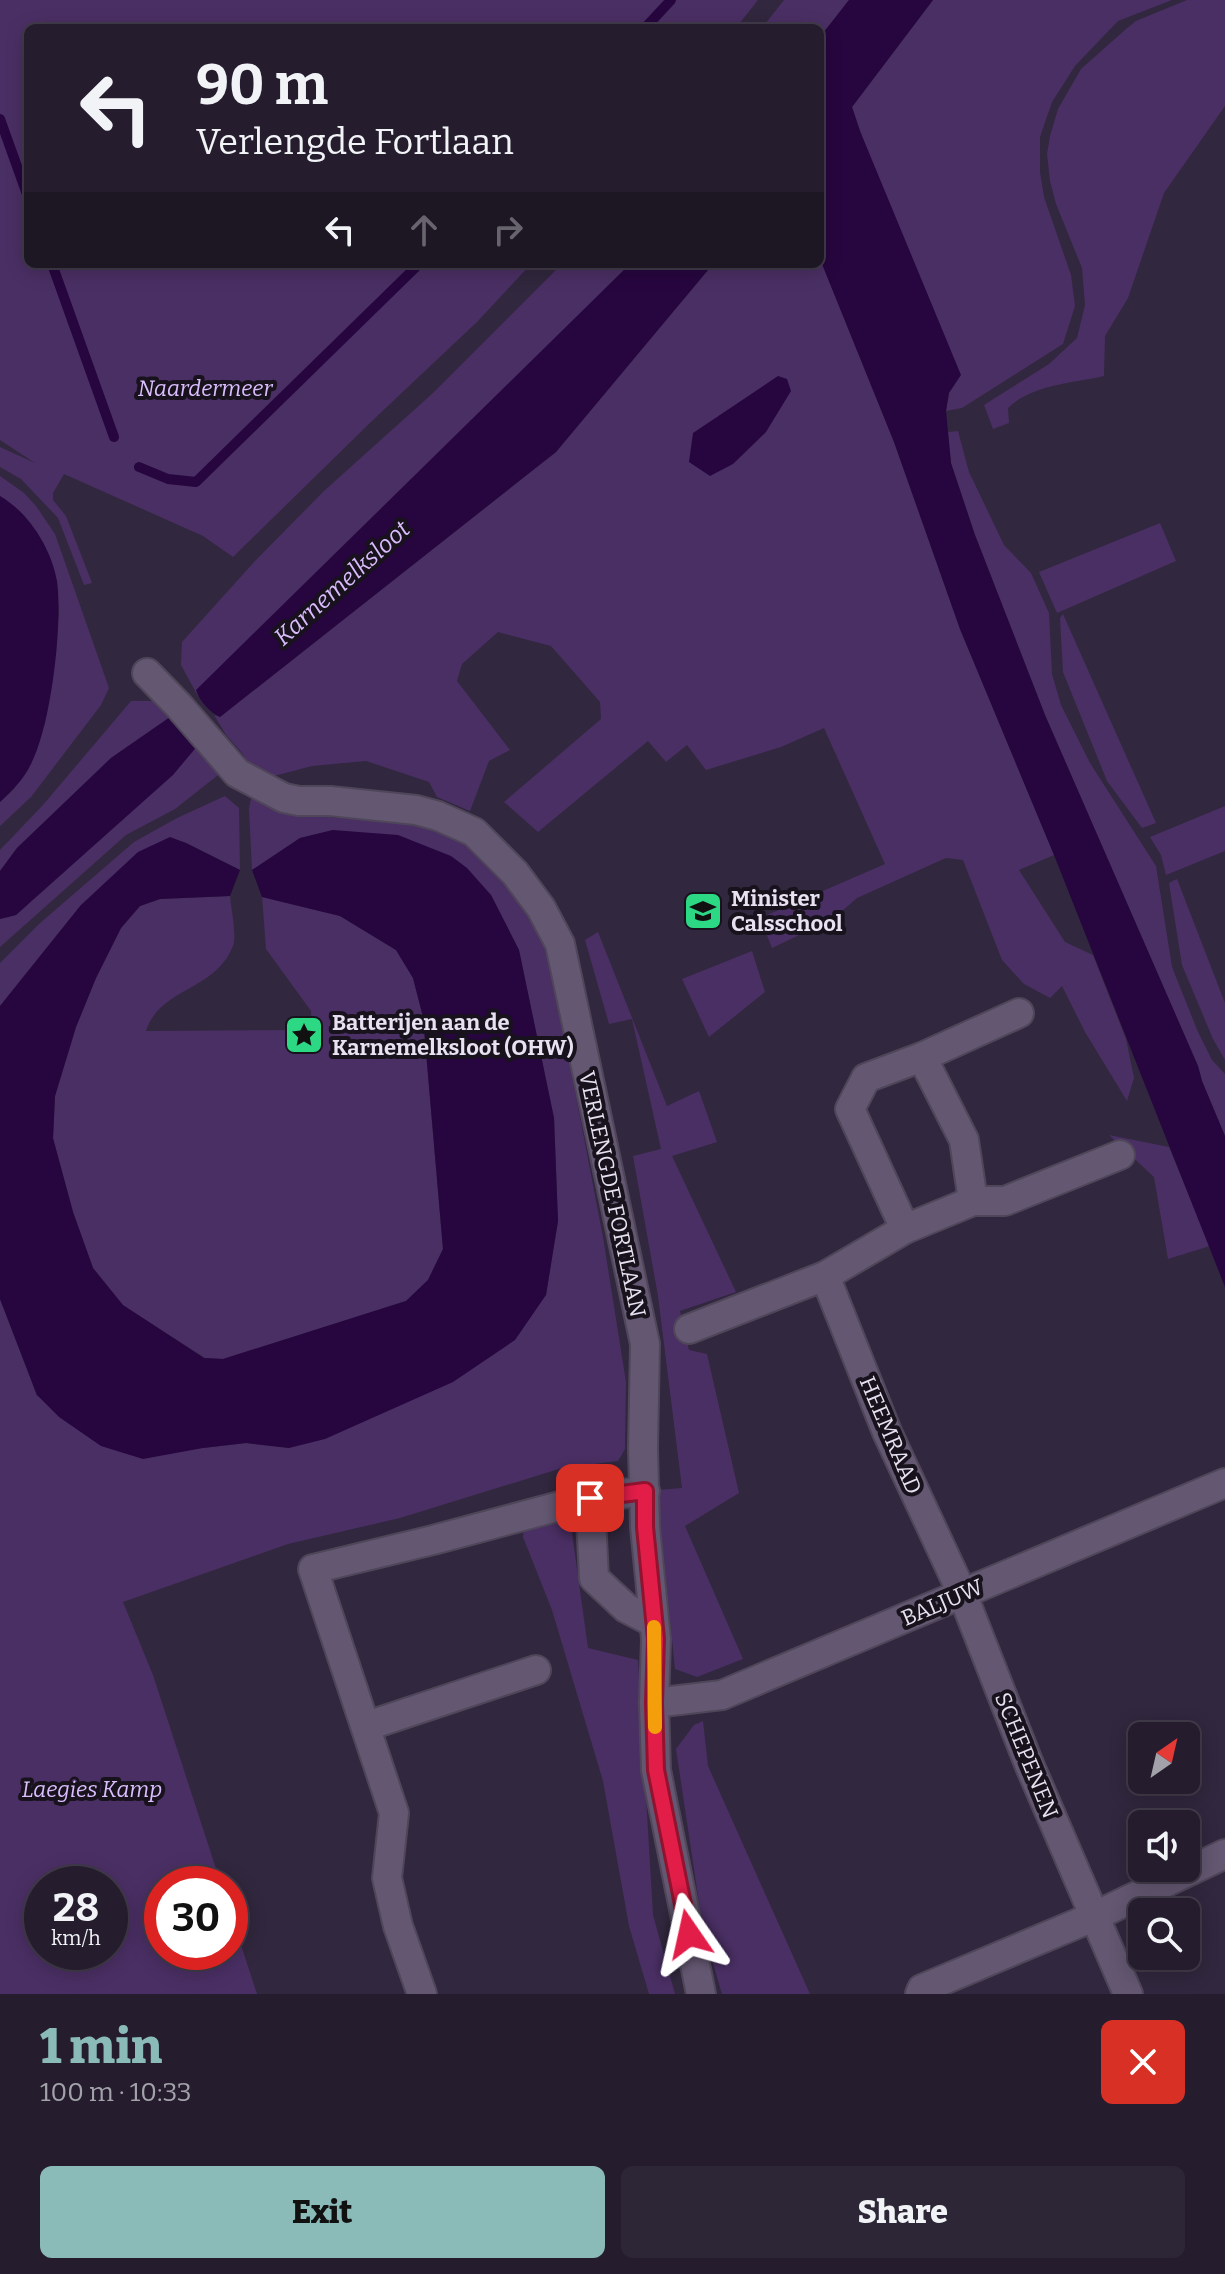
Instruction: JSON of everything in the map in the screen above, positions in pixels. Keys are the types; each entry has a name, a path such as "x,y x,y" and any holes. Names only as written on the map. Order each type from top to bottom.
{"street":[{"name":"VERLENGDE FORTLAAN","path":"147,673 237,773 284,798 416,810 474,832 515,873 541,908 560,944 645,1344 645,1527 656,1639 656,1770 701,1994"},
{"path":"905,1229 850,1109 866,1078 922,1057 1019,1013"},
{"path":"922,1057 964,1140 973,1201"},
{"path":"689,1329 825,1276 905,1229 973,1201 1005,1201 1120,1155"},
{"name":"HEEMRAAD","path":"825,1276 887,1432 962,1593"},
{"name":"BALJUW","path":"654,1703 722,1695 1225,1483"},
{"path":"422,1994 398,1926 387,1878 394,1813 313,1569 590,1498 645,1491"},
{"path":"590,1498 594,1578 626,1608 653,1622"},
{"name":"SCHEPENEN","path":"962,1593 1093,1917 1128,1994"},
{"path":"367,1726 536,1670"},
{"path":"920,1994 922,1989 1093,1917 1225,1854"}],"green space":[{"name":"Naardermeer","path":"0,0 758,0 739,24 24,24 24,268 527,268 477,322 233,557 203,536 64,474 53,493 53,500 66,516 92,583 84,585 58,518 21,479 0,467 0,447 35,463 0,440"},
{"path":"784,0 849,0 824,32 824,24 765,24"},
{"path":"933,0 1172,0 1118,21 1075,66 1052,102 1040,137 1044,197 1071,275 1075,306 1063,344 962,408 946,411 949,393 852,107"},
{"path":"1187,0 1225,0 1225,106 1164,193 1128,298 1105,336 1104,376 1028,394 1008,408 1009,423 993,429 984,405 1049,364 1077,338 1085,305 1082,268 1050,181 1047,154 1058,109 1081,69 1126,29 1136,21"},
{"path":"558,268 626,268 198,696 181,665 182,642 324,491 433,393"},
{"path":"710,268 824,268 894,442 960,629 1054,855 1019,870 1065,942 1093,955 1126,1039 1134,1078 1127,1101 1085,1032 1062,986 1050,998 1024,984 1002,960 963,860 946,858 857,898 833,919 772,948 760,918 885,864 824,728 781,747 706,770 687,745 666,762 648,741 538,832 504,802 601,719 600,702 551,646 498,632 462,664 457,681 510,750 489,761 470,811 437,797 429,782 366,761 312,766 270,777 254,772 214,715 220,717 556,452"},
{"path":"958,431 969,472 1004,545 1031,573 1049,613 1052,674 1061,705 1090,763 1156,866 1172,967 1198,1032 1212,1060 1225,1074 1225,1136 1198,1066 1045,715 975,535 951,463 948,432"},
{"path":"0,476 24,493 55,534 109,688 101,705 31,797 0,826 0,802 14,789 45,724 59,612 56,580 38,534 24,515 0,496"},
{"path":"1160,523 1176,561 1057,613 1039,572"},
{"path":"1063,614 1156,823 1142,828 1107,781 1063,672 1060,618"},
{"path":"131,701 156,701 173,715 111,758 17,848 0,871 0,850 43,805"},
{"path":"199,744 222,772 175,809 126,835 0,947 0,919 16,915"},
{"name":"Laegies Kamp","path":"252,793 285,809 335,818 411,820 474,850 503,879 547,945 603,1237 626,1382 625,1449 618,1461 562,1468 400,1518 288,1544 123,1602 153,1675 215,1866 144,1866 144,1970 248,1970 248,1966 257,1994 0,1994 0,1299 37,1396 203,1448 246,1443 289,1448 546,1295 558,1221 554,1118 519,950 491,895 333,830 300,838 252,870 249,809"},
{"path":"225,796 239,808 240,870 170,838 81,905 0,1006 0,963 39,924 134,842"},
{"path":"1225,806 1225,851 1166,875 1161,855 1150,837"},
{"path":"1177,879 1225,1003 1225,1060 1182,965 1169,883"},
{"path":"230,896 234,941 225,961 202,981 163,1005 146,1031 312,1030 311,1011 266,949 262,897 340,916 396,950 413,978 423,1017 443,1249 428,1280 406,1301 223,1359 205,1358 122,1305 93,1268 73,1212 53,1139 55,1096 76,1027 121,928 140,906 160,899"},
{"path":"598,932 667,1106 699,1091 717,1142 672,1156 736,1292 680,1311 689,1350 707,1354 739,1493 685,1526 743,1659 697,1677 675,1669 657,1490 682,1488 658,1296 633,1156 661,1149 632,1019 609,1024 585,940"},
{"path":"752,951 765,992 709,1037 682,979"},
{"path":"1109,1135 1169,1147 1210,1246 1168,1259 1154,1177"},
{"path":"568,1504 588,1648 638,1660 653,1915 675,1994 649,1994 629,1926 603,1781 552,1610 523,1537 525,1513"},
{"path":"703,1721 708,1766 810,1994 722,1994 703,1929 676,1749 694,1725"}],"water":[{"path":"849,0 933,0 852,107 961,375 949,393 946,411 951,463 975,535 1045,715 1198,1066 1225,1136 1225,1287 1054,855 960,629 894,442 824,268 824,32"},
{"name":"Karnemelksloot","path":"626,268 710,268 556,452 220,717 209,709 196,690"},
{"path":"778,376 787,379 791,391 766,432 733,464 710,476 689,462 693,433"},
{"path":"0,496 29,522 50,556 57,581 58,622 50,701 38,747 28,769 0,802"},
{"path":"173,715 199,744 173,775 16,915 0,919 0,871 17,848 111,758"},
{"path":"333,830 398,835 451,856 467,868 491,895 519,950 554,1118 558,1221 546,1295 515,1340 453,1382 325,1439 289,1448 246,1443 143,1459 101,1446 59,1417 37,1395 0,1299 0,1006 81,905 138,852 170,837 240,870 230,896 160,899 140,906 121,928 76,1027 55,1096 53,1138 73,1212 93,1268 123,1305 204,1358 223,1359 406,1301 428,1280 443,1249 423,1017 413,978 396,950 340,916 262,897 252,870 300,838"}],"waterway":[{"path":"649,24 671,0"},
{"path":"0,119 24,186"},
{"path":"53,268 114,437"},
{"path":"139,467 168,479 196,482 415,268"}],"slow traffic":[{"path":"654,1627 655,1727"}],"place":[{"name":"Minister Calsschool","path":"703,911"},
{"name":"Batterijen aan de Karnemelksloot (OHW)","path":"304,1035"}],"route":[{"path":"590,1498 645,1491 645,1527 656,1639 656,1770 689,1934"}]}
